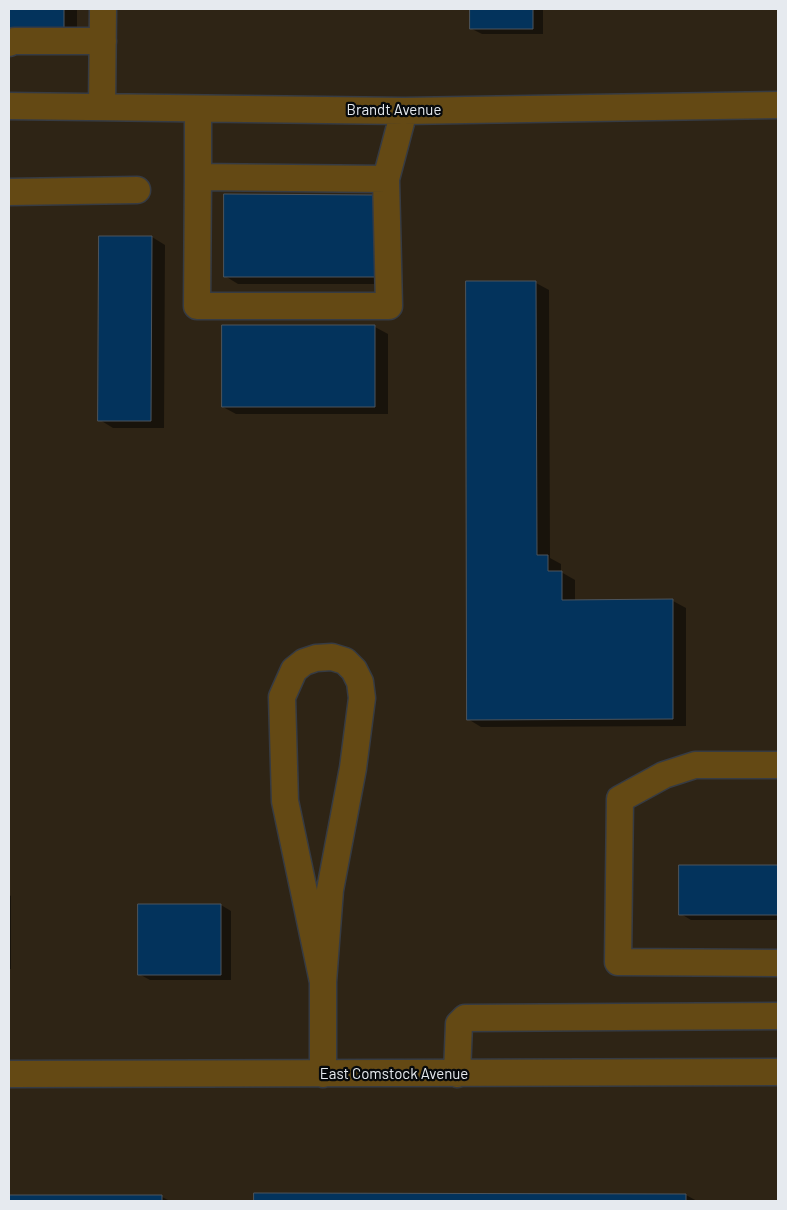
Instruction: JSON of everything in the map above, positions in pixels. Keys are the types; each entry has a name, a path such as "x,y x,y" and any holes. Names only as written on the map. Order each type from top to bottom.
{"street":[{"path":"102,107 103,9"},
{"path":"9,43 14,41 104,41"},
{"name":"Brandt Avenue","path":"9,106 404,111 778,105"},
{"path":"198,109 197,306 389,306 386,179 404,111"},
{"path":"198,177 386,179"},
{"path":"9,192 137,190"},
{"path":"322,982 285,801 282,697 294,670 304,662 316,658 332,658 345,661 354,670 360,682 362,698 353,768 330,890 322,982 323,1074"},
{"path":"778,765 695,765 664,775 620,799 618,962 778,963"},
{"path":"457,1074 459,1024 464,1018 778,1016"},
{"name":"East Comstock Avenue","path":"9,1074 778,1072"}],"shaded area":[{"path":"9,9 778,9 778,1201 9,1201"}],"building":[{"path":"9,9 64,9 64,28 9,29"},
{"path":"470,9 533,9 533,29 470,29"},
{"path":"224,194 375,195 375,277 224,277"},
{"path":"99,236 152,236 151,421 98,421"},
{"path":"466,281 536,281 537,555 548,555 548,571 562,571 562,600 673,599 673,719 467,720"},
{"path":"222,325 375,325 375,407 222,407"},
{"path":"679,865 778,865 778,915 679,915"},
{"path":"138,904 221,904 221,975 138,975"},
{"path":"254,1193 686,1194 686,1201 254,1201"},
{"path":"9,1195 162,1195 162,1201 9,1201"}]}
